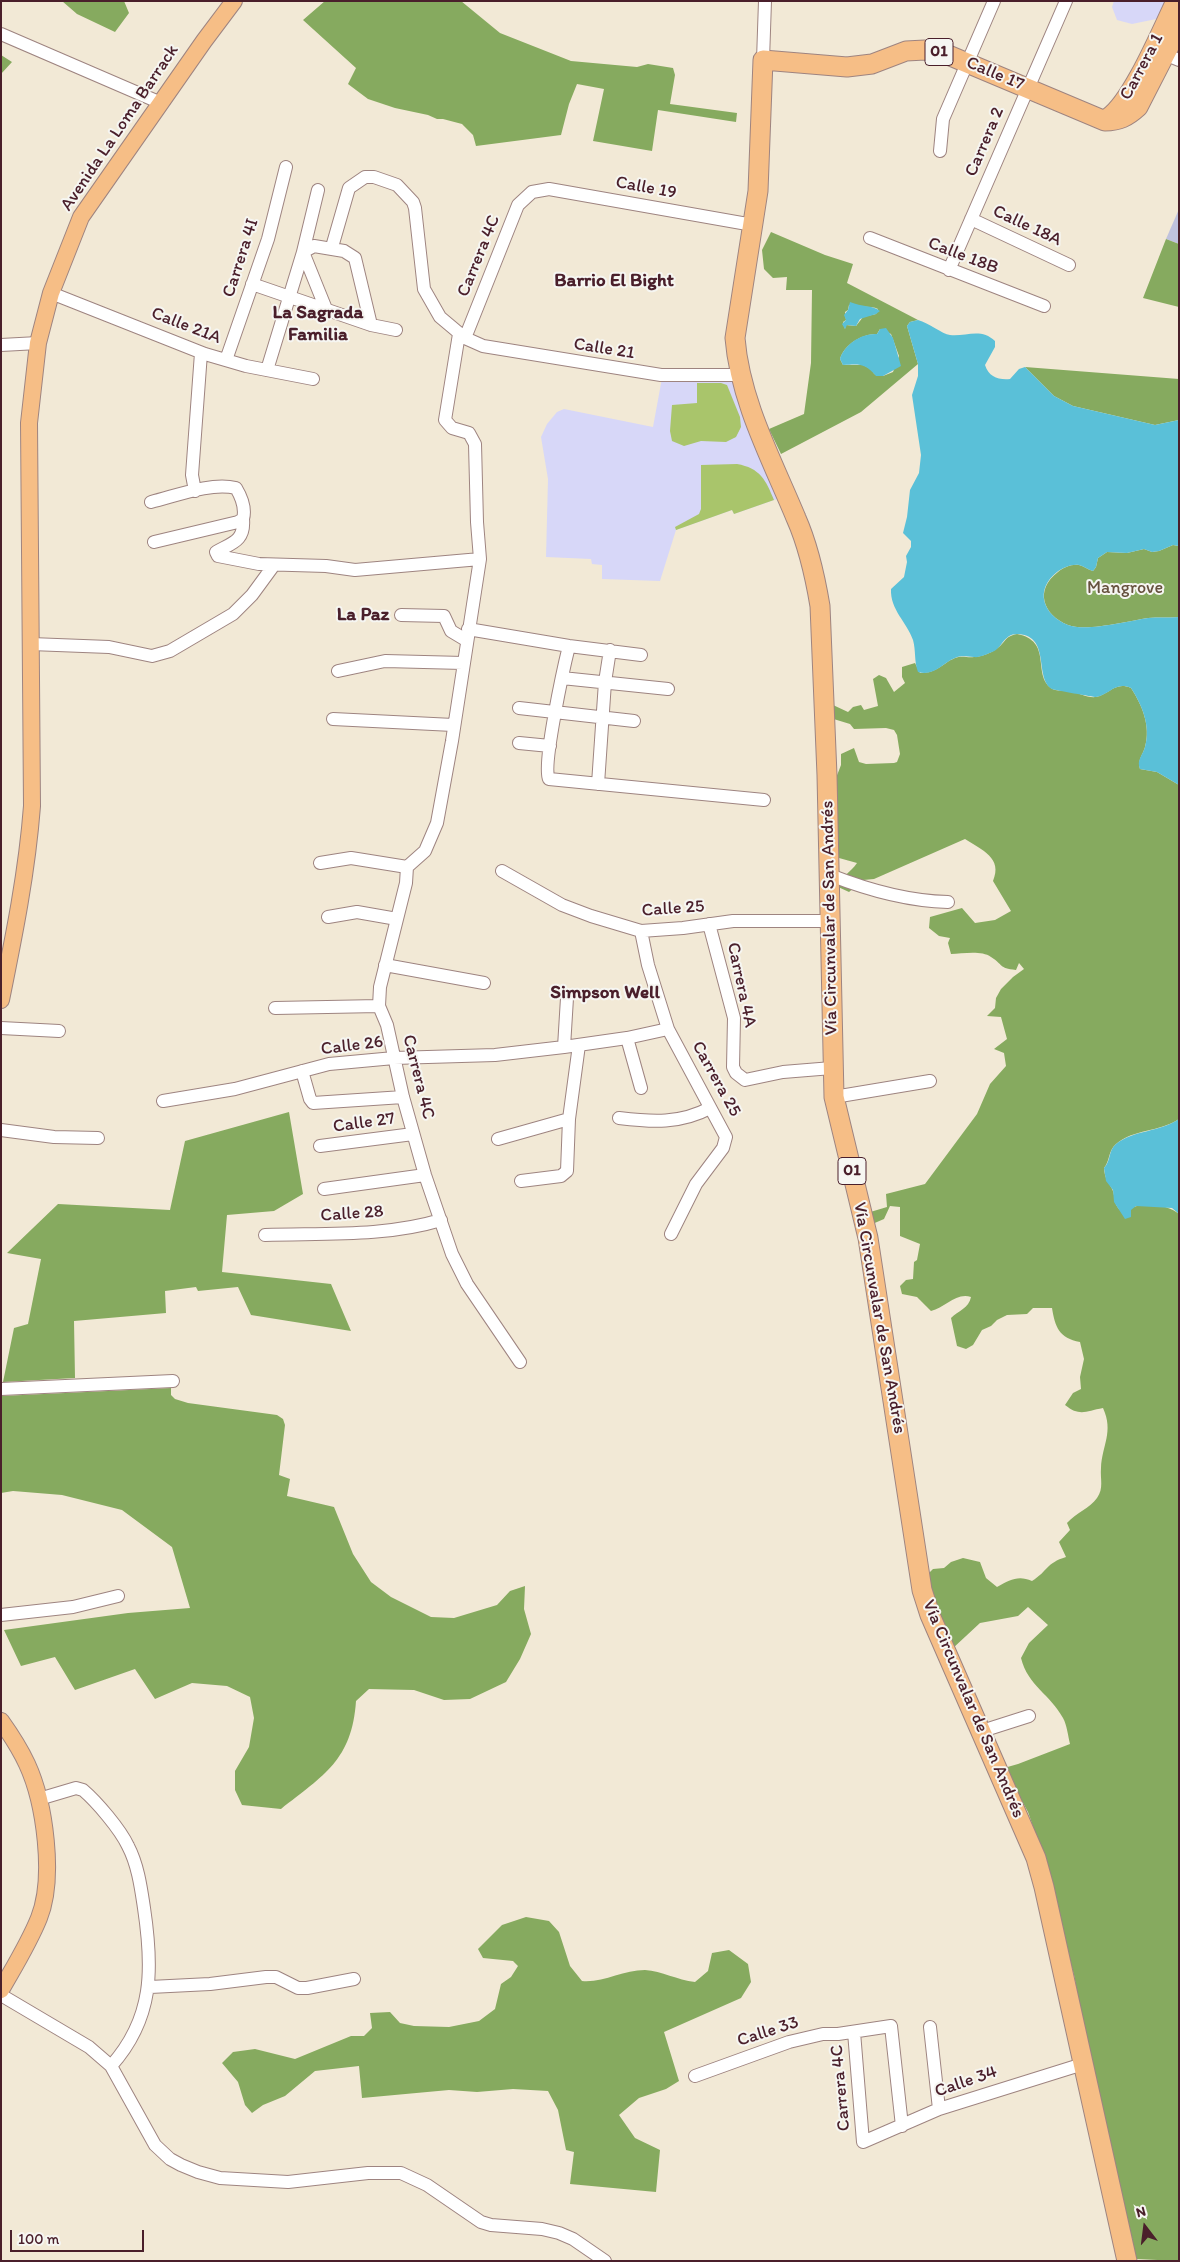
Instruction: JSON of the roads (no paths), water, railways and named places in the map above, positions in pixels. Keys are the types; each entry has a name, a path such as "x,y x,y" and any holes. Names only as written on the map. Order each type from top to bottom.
{"highway":[{"name":"Carrera 1","path":"1165,54 1176,1"},
{"name":"Carrera 1","path":"1105,120 1123,118 1138,107 1179,27"},
{"name":"Calle 17","path":"764,60 847,67 872,64 906,52 925,50 940,52 1105,120"},
{"name":"Vía Circunvalar de San Andrés","path":"764,60 758,191 735,338 740,375 785,496 796,517 817,586 820,606 830,875 834,1097 868,1238 922,1590 930,1615 1036,1858 1127,2261"}],"main road":[{"name":"Avenida La Loma Barrack","path":"1,1000 17,922 29,844 32,806 29,423 38,342 51,293 81,217 234,1"},
{"path":"1,1721 28,1765 39,1799 46,1856 46,1881 43,1903 38,1919 1,1990"}],"street":[{"path":"764,60 765,1"},
{"path":"940,151 943,119 994,1"},
{"name":"Carrera 2","path":"949,270 1066,1"},
{"path":"1,34 161,102"},
{"name":"Carrera 4I","path":"226,360 268,239 286,166"},
{"path":"332,247 349,188 365,176 397,185 413,202 415,208 424,289 440,317 462,336"},
{"name":"Calle 19","path":"532,192 549,189 753,225"},
{"path":"267,370 303,252 318,190"},
{"name":"Carrera 4C","path":"480,560 476,522 476,444 469,433 452,428 445,420 462,336 518,205 532,192"},
{"name":"Calle 18A","path":"971,219 1070,265"},
{"name":"Calle 18B","path":"870,238 1044,306"},
{"path":"303,252 314,246 332,247 344,251 355,258 371,325"},
{"path":"303,252 326,309"},
{"path":"252,284 371,325 396,330"},
{"name":"Calle 21A","path":"51,293 201,353 267,370 313,379"},
{"name":"Calle 21","path":"462,336 483,346 661,375 740,375"},
{"path":"1,346 38,342"},
{"path":"195,491 192,474 201,353"},
{"path":"151,502 195,491 228,486 236,488 241,495 244,511 241,534 232,546 216,552 218,556 242,562 376,570 460,560 480,560 437,823 425,852 407,867 351,858 320,863"},
{"path":"154,542 238,522 243,519"},
{"path":"31,644 109,647 152,656 170,652 233,614 252,594 274,565"},
{"path":"401,615 444,616 451,631 467,635 641,654"},
{"path":"569,646 550,746 549,779 764,800"},
{"path":"598,784 605,682 610,650"},
{"path":"338,671 384,661 463,663"},
{"path":"562,678 668,689"},
{"path":"519,708 634,722"},
{"path":"332,719 453,725"},
{"path":"519,743 550,746"},
{"name":"Carrera 4C","path":"407,867 406,883 378,994 379,1006 387,1025 403,1097 425,1176 452,1254 467,1284 520,1362"},
{"name":"Calle 25","path":"502,871 562,904 598,918 641,931 756,920 830,921"},
{"path":"830,875 852,885 907,899 948,902"},
{"path":"328,918 357,912 397,919"},
{"name":"Carrera 4A","path":"709,924 734,1018 735,1037 732,1061 736,1073 745,1080 783,1072 832,1068"},
{"name":"Carrera 25","path":"641,931 648,964 668,1029 710,1108 725,1130 723,1148 696,1184 671,1234"},
{"path":"385,965 484,983"},
{"path":"564,1048 567,998"},
{"path":"275,1008 379,1006"},
{"path":"1,1028 59,1031"},
{"name":"Calle 26","path":"163,1101 235,1089 329,1064 394,1058 495,1055 564,1048 668,1029"},
{"path":"627,1038 640,1088"},
{"path":"520,1181 565,1174 569,1119 579,1045"},
{"path":"302,1071 310,1099 313,1102 403,1097"},
{"path":"834,1097 930,1081"},
{"path":"619,1118 663,1122 696,1115 710,1108"},
{"path":"498,1140 569,1119"},
{"path":"1,1130 54,1137 98,1138"},
{"name":"Calle 27","path":"320,1146 413,1134"},
{"path":"324,1189 425,1176"},
{"name":"Calle 28","path":"265,1235 376,1230 411,1227 441,1220"},
{"path":"1,1389 173,1380"},
{"path":"1,1615 73,1607 118,1596"},
{"path":"982,1731 1029,1716"},
{"path":"39,1799 76,1788 83,1790 128,1844 139,1880 150,1954 150,1986 142,2017 128,2044 111,2066"},
{"path":"150,1986 210,1984 276,1977 298,1988 307,1988 354,1979"},
{"path":"1,1995 89,2047 111,2066 155,2145 170,2159 198,2172 220,2178 288,2182 383,2172 400,2174 427,2186 480,2222 491,2225 542,2229 559,2233 573,2239 606,2261"},
{"name":"Calle 33","path":"695,2076 789,2042 823,2034 854,2032 891,2026 902,2126"},
{"path":"930,2027 940,2109"},
{"name":"Carrera 4C","path":"854,2032 863,2142"},
{"name":"Calle 34","path":"863,2142 940,2109 1083,2064"}],"water":[{"path":"850,302 880,311 860,319 856,326 847,325 845,329 842,324 846,320 844,315 848,310"},
{"path":"918,320 950,335 979,333 990,337 995,341 995,347 985,365 992,375 998,378 1010,379 1019,369 1025,367 1054,396 1073,406 1155,425 1179,420 1179,546 1173,545 1152,552 1144,549 1127,553 1107,552 1098,558 1093,571 1076,565 1067,567 1057,572 1050,579 1046,586 1044,602 1047,609 1059,621 1076,627 1096,627 1148,618 1179,617 1179,785 1157,772 1140,769 1139,760 1144,750 1147,731 1142,709 1131,688 1126,686 1117,687 1096,697 1052,689 1047,684 1044,676 1039,650 1035,642 1029,637 1014,634 1006,638 996,650 985,655 958,657 929,673 918,672 913,640 896,610 891,596 891,589 904,577 907,562 906,556 911,547 911,541 903,533 910,490 919,473 921,455 912,395 918,376 918,364 907,326 910,322"},
{"path":"886,328 893,338 901,366 883,376 876,376 862,365 843,365 840,359 849,345 859,338 877,334 880,329"},
{"path":"1179,1119 1179,1214 1172,1208 1136,1206 1131,1210 1131,1217 1125,1219 1114,1202 1113,1190 1106,1181 1104,1168 1113,1147 1123,1139 1164,1126"}],"district":[{"name":"Barrio El Bight","path":"614,281"},
{"name":"La Sagrada Familia","path":"318,324"},
{"name":"La Paz","path":"363,615"},
{"name":"Simpson Well","path":"605,993"}],"park label":[{"name":"Mangrove","path":"1125,588"}]}
